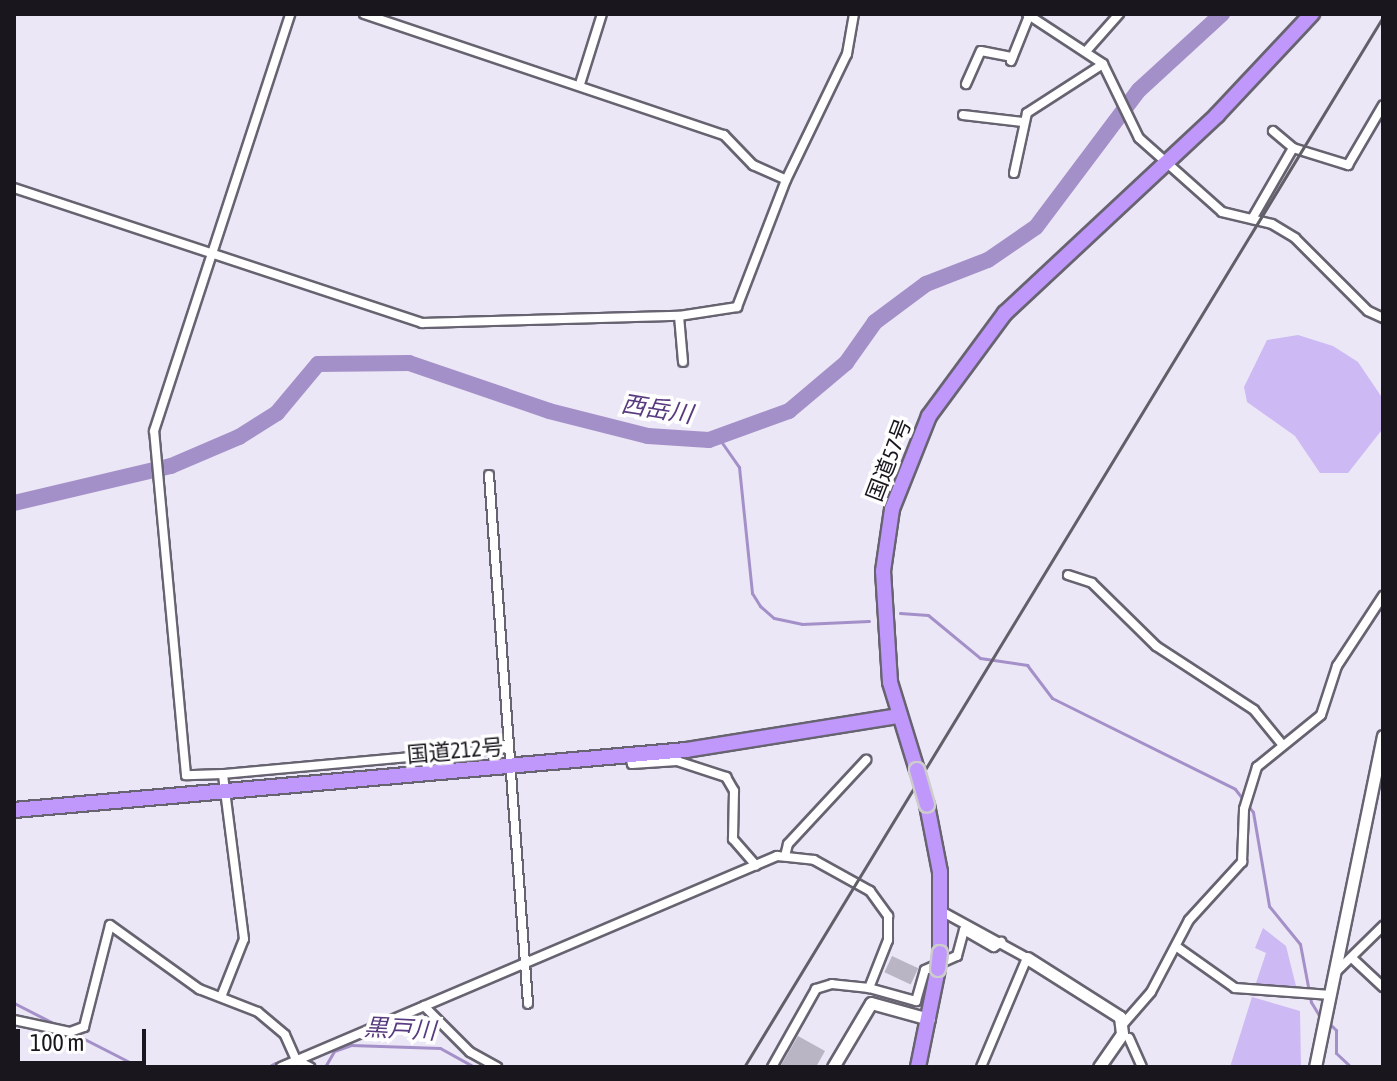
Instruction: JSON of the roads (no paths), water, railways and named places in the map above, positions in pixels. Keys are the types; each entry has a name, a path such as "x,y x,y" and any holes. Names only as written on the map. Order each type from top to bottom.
{"highway":[{"name":"国道57号","path":"918,1067 938,969 941,911 927,805 898,716 885,646 883,571 892,509 929,416 1005,313 1168,161 1312,14"},
{"name":"国道212号","path":"14,810 630,756 898,716"}],"street":[{"path":"290,14 154,431 154,459 162,495 186,775 509,748"},
{"path":"364,14 580,84 724,135 753,165 786,180"},
{"path":"580,84 602,14"},
{"path":"14,188 422,323 679,316 737,307 786,180 847,54 854,14"},
{"path":"1088,49 1119,14"},
{"path":"966,84 981,51 1011,59 1028,15 1088,49 1103,64 1118,88 1139,138 1222,212 1252,219 1295,238 1368,311 1383,318"},
{"path":"963,115 1023,122 1103,64"},
{"path":"1273,131 1293,148 1348,165 1383,105"},
{"path":"1014,173 1023,122"},
{"path":"1252,219 1293,148"},
{"path":"679,316 683,362"},
{"path":"489,475 528,1004"},
{"path":"1068,575 1092,583 1156,646 1254,710 1281,743"},
{"path":"1099,1067 1124,1023 1177,947 1189,920 1242,862 1247,788 1281,743 1321,715 1337,666 1383,596"},
{"path":"1315,1067 1383,736"},
{"path":"630,756 632,764 677,761 726,777 734,791 733,839 756,865"},
{"path":"785,856 788,844 866,760"},
{"path":"221,997 244,939 223,774"},
{"path":"281,1067 756,865 785,856 830,867 883,906 888,940 869,988"},
{"path":"941,911 1001,942 1124,1023"},
{"path":"14,1020 70,1032 84,1027 110,925 179,976 274,1024 296,1060 310,1067"},
{"path":"1336,972 1353,959 1383,926"},
{"path":"772,1067 816,989 832,984 869,988 916,1001 925,970 957,956 964,930 994,947 1001,942"},
{"path":"1177,947 1235,988 1331,995"},
{"path":"981,1067 1027,958"},
{"path":"1353,959 1383,987"},
{"path":"833,1067 871,1003 929,1019"},
{"path":"424,1006 470,1052 497,1067"},
{"path":"1129,1038 1142,1067"}],"waterway":[{"name":"西岳川","path":"14,503 171,466 239,437 277,413 318,364 409,363 549,411 648,436 709,440 789,411 846,363 875,322 926,284 988,260 1036,227 1139,90 1222,14"},
{"path":"718,437 739,467 752,593 760,606 774,618 802,624 869,621"},
{"path":"900,613 928,615 980,658 1027,665 1052,698 1235,789 1253,812 1269,906 1300,944 1311,1002 1320,1017"},
{"name":"黒戸川","path":"14,1003 139,1067"},
{"path":"1327,1021 1336,1030 1336,1053 1351,1067"},
{"name":"黒戸川","path":"326,1065 334,1051 351,1045 440,1048 474,1067"},
{"name":"黒戸川","path":"268,1067 275,1063"},
{"name":"黒戸川","path":"148,1067 226,1067"}],"railway":[{"path":"744,1067 1383,17"}]}
